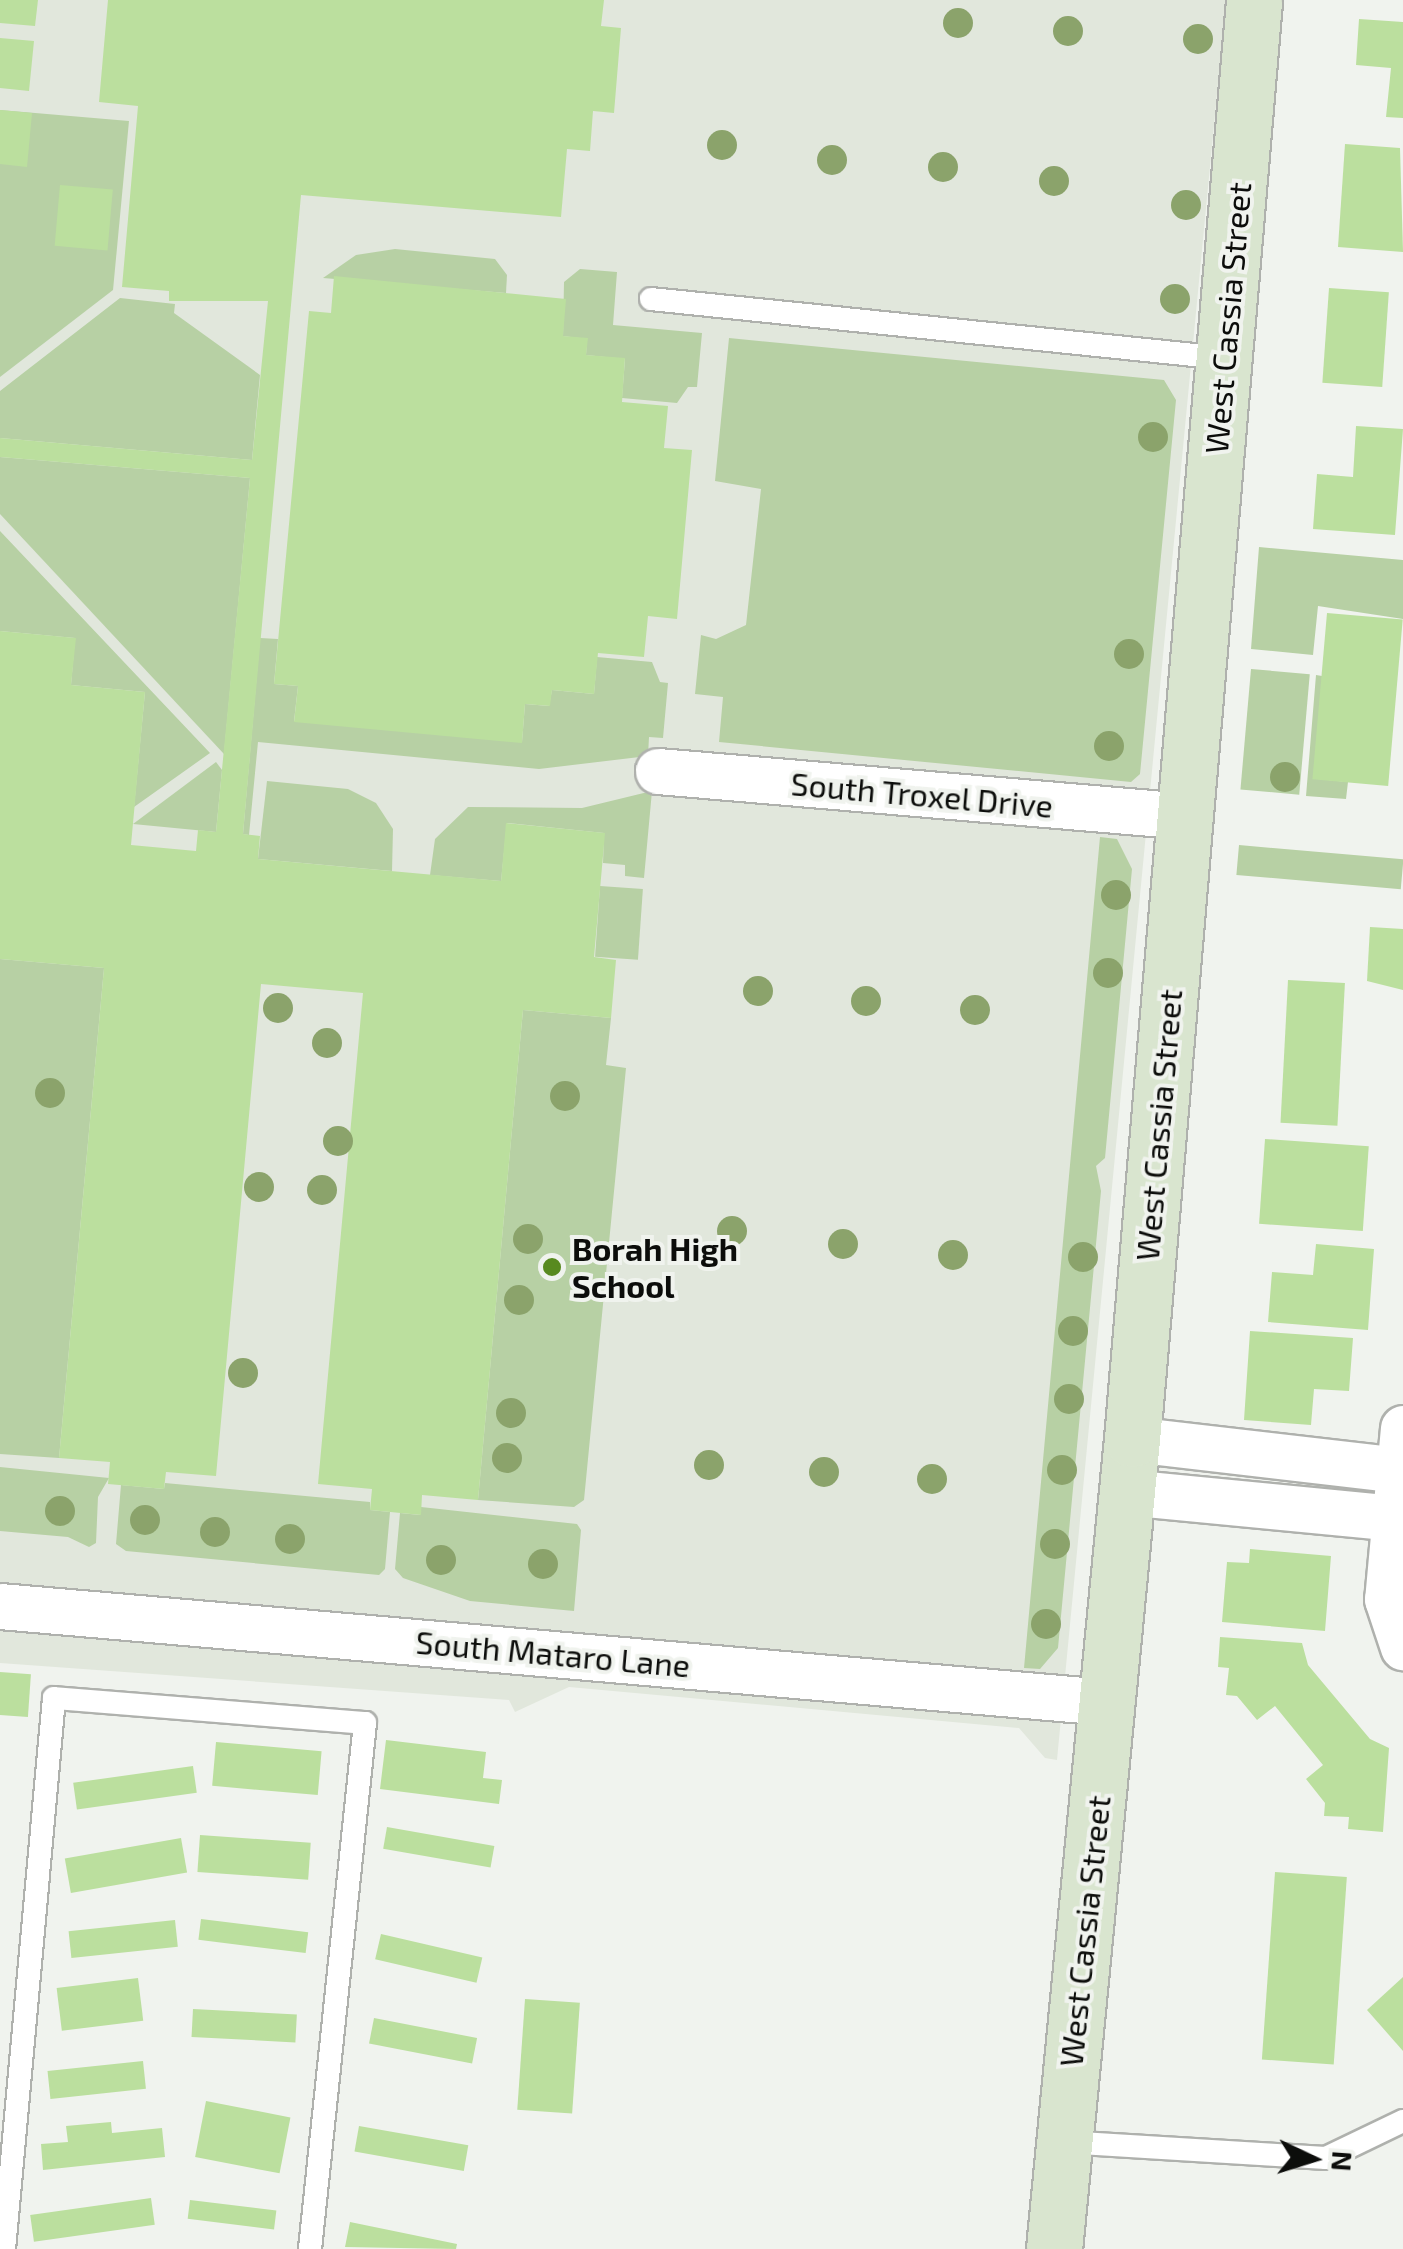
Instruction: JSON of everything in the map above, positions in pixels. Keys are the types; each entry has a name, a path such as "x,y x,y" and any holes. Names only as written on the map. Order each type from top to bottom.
{"street":[{"name":"West Cassia Street","path":"1054,2249 1129,1466 1254,0"},
{"name":"South Troxel Drive","path":"658,771 1186,816"},
{"path":"1129,1466 1400,1449 1387,1599 1403,1647"},
{"path":"1129,1466 1394,1518"},
{"name":"South Mataro Lane","path":"0,1606 1106,1702"}],"lane":[{"path":"651,299 1223,358"},
{"path":"4,2249 54,1698 365,1723 310,2249"},
{"path":"1064,2142 1326,2158 1403,2121"}],"shaded area":[{"name":"Borah High School","path":"0,0 1226,0 1057,1760 1045,1758 1019,1728 569,1687 515,1712 509,1700 0,1663"}],"green space":[{"path":"0,110 129,121 113,290 0,377"},
{"path":"395,249 495,259 507,275 506,293 323,278 356,255"},
{"path":"580,269 617,272 613,325 702,333 697,387 688,387 677,403 622,398 625,359 586,355 587,339 563,336 564,282"},
{"path":"120,298 175,304 174,313 260,375 252,460 0,438 0,391"},
{"path":"729,338 1164,380 1176,400 1140,774 1131,782 719,742 723,697 695,694 701,635 716,639 746,625 761,489 715,481"},
{"path":"0,457 250,478 224,754 0,514"},
{"path":"0,531 210,753 134,807 145,692 71,685 75,638 0,631"},
{"path":"1259,547 1403,560 1403,619 1318,606 1313,655 1251,649"},
{"path":"260,638 278,639 274,684 298,686 294,721 522,742 525,704 549,706 552,690 594,694 597,657 652,662 660,682 668,683 663,738 649,737 648,756 539,769 258,742 249,835 243,834"},
{"path":"1251,669 1310,674 1299,795 1240,790"},
{"path":"1316,675 1322,676 1323,717 1318,779 1348,782 1346,799 1306,796"},
{"path":"216,762 222,770 216,832 133,824"},
{"path":"267,781 348,789 376,803 393,829 392,871 258,859"},
{"path":"652,791 644,878 625,876 625,865 603,863 604,833 507,823 501,881 430,875 435,839 468,807 582,808"},
{"path":"1100,837 1117,839 1132,869 1105,1158 1096,1166 1101,1191 1058,1648 1040,1669 1024,1668"},
{"path":"1239,845 1403,859 1401,889 1236,875"},
{"path":"600,886 643,889 638,960 595,957"},
{"path":"0,959 104,968 59,1458 0,1454"},
{"path":"523,1010 611,1018 606,1065 626,1068 584,1500 574,1507 478,1500"},
{"path":"0,1467 109,1478 98,1497 96,1543 89,1547 68,1537 0,1531"},
{"path":"165,1483 370,1502 370,1510 390,1512 385,1569 379,1575 126,1551 116,1544 121,1485 164,1489"},
{"path":"421,1507 577,1524 581,1530 574,1611 470,1601 403,1578 395,1569 400,1513 420,1515"}],"building":[{"path":"0,0 38,0 35,26 0,23"},
{"path":"108,0 604,0 601,26 621,28 614,113 593,111 590,151 567,149 561,217 301,195 243,834 260,836 258,859 501,881 506,823 605,833 594,957 616,960 611,1018 523,1010 478,1500 422,1495 421,1515 370,1510 372,1489 318,1484 363,993 261,984 216,1476 166,1472 164,1489 108,1484 110,1462 59,1458 104,968 0,959 0,631 76,638 71,685 145,692 131,845 196,851 198,830 216,832 250,478 0,457 0,438 252,460 268,301 169,301 169,291 122,287 138,106 99,102"},
{"path":"1359,19 1403,22 1403,118 1386,117 1391,68 1356,65"},
{"path":"0,38 34,41 29,91 0,88"},
{"path":"0,110 32,113 27,167 0,164"},
{"path":"1345,144 1400,148 1403,252 1338,247"},
{"path":"60,185 113,190 107,250 55,246"},
{"path":"334,276 566,299 563,336 588,338 586,355 625,358 622,402 668,406 664,448 692,450 677,619 648,616 644,657 598,653 594,694 552,690 550,706 525,704 522,743 294,722 298,686 274,684 309,311 331,313"},
{"path":"1329,288 1389,292 1382,387 1322,383"},
{"path":"1356,426 1403,429 1395,535 1313,529 1317,474 1353,477"},
{"path":"1327,613 1403,620 1388,786 1312,779"},
{"path":"1370,927 1403,929 1403,990 1367,981"},
{"path":"1288,980 1345,983 1337,1126 1281,1123"},
{"path":"1265,1139 1369,1146 1363,1231 1259,1224"},
{"path":"1316,1244 1374,1249 1368,1330 1268,1322 1272,1272 1313,1275"},
{"path":"1250,1331 1353,1338 1349,1391 1314,1389 1311,1425 1244,1420"},
{"path":"1250,1549 1331,1556 1325,1631 1222,1622 1227,1562 1249,1563"},
{"path":"1220,1637 1302,1643 1308,1665 1370,1739 1389,1748 1383,1832 1348,1829 1349,1817 1324,1816 1325,1803 1306,1779 1323,1765 1275,1706 1257,1720 1237,1696 1226,1695 1229,1668 1218,1667"},
{"path":"0,1672 31,1674 28,1717 0,1715"},
{"path":"386,1740 486,1752 483,1778 502,1780 499,1804 380,1789"},
{"path":"216,1742 322,1751 318,1795 212,1786"},
{"path":"193,1766 197,1793 77,1810 73,1783"},
{"path":"387,1827 494,1846 491,1868 383,1849"},
{"path":"200,1835 311,1843 308,1880 197,1872"},
{"path":"181,1838 187,1872 71,1893 65,1858"},
{"path":"1275,1872 1347,1877 1334,2065 1262,2060"},
{"path":"201,1919 308,1932 306,1953 198,1940"},
{"path":"175,1920 178,1947 71,1958 69,1931"},
{"path":"381,1934 482,1957 476,1983 375,1959"},
{"path":"1403,1977 1403,2051 1367,2010"},
{"path":"138,1978 143,2021 62,2031 57,1988"},
{"path":"525,1999 580,2003 572,2114 517,2110"},
{"path":"193,2009 297,2014 295,2042 192,2037"},
{"path":"374,2018 477,2038 472,2064 369,2044"},
{"path":"143,2061 146,2089 50,2099 48,2071"},
{"path":"206,2101 290,2117 280,2173 195,2157"},
{"path":"111,2122 112,2133 162,2128 165,2157 43,2170 41,2144 68,2142 66,2126"},
{"path":"359,2126 468,2145 464,2171 354,2152"},
{"path":"151,2198 155,2225 34,2242 30,2215"},
{"path":"190,2200 276,2211 274,2229 188,2219"},
{"path":"350,2222 457,2244 456,2249 345,2247"}],"place":[{"name":"Borah High School","path":"552,1267"}]}
